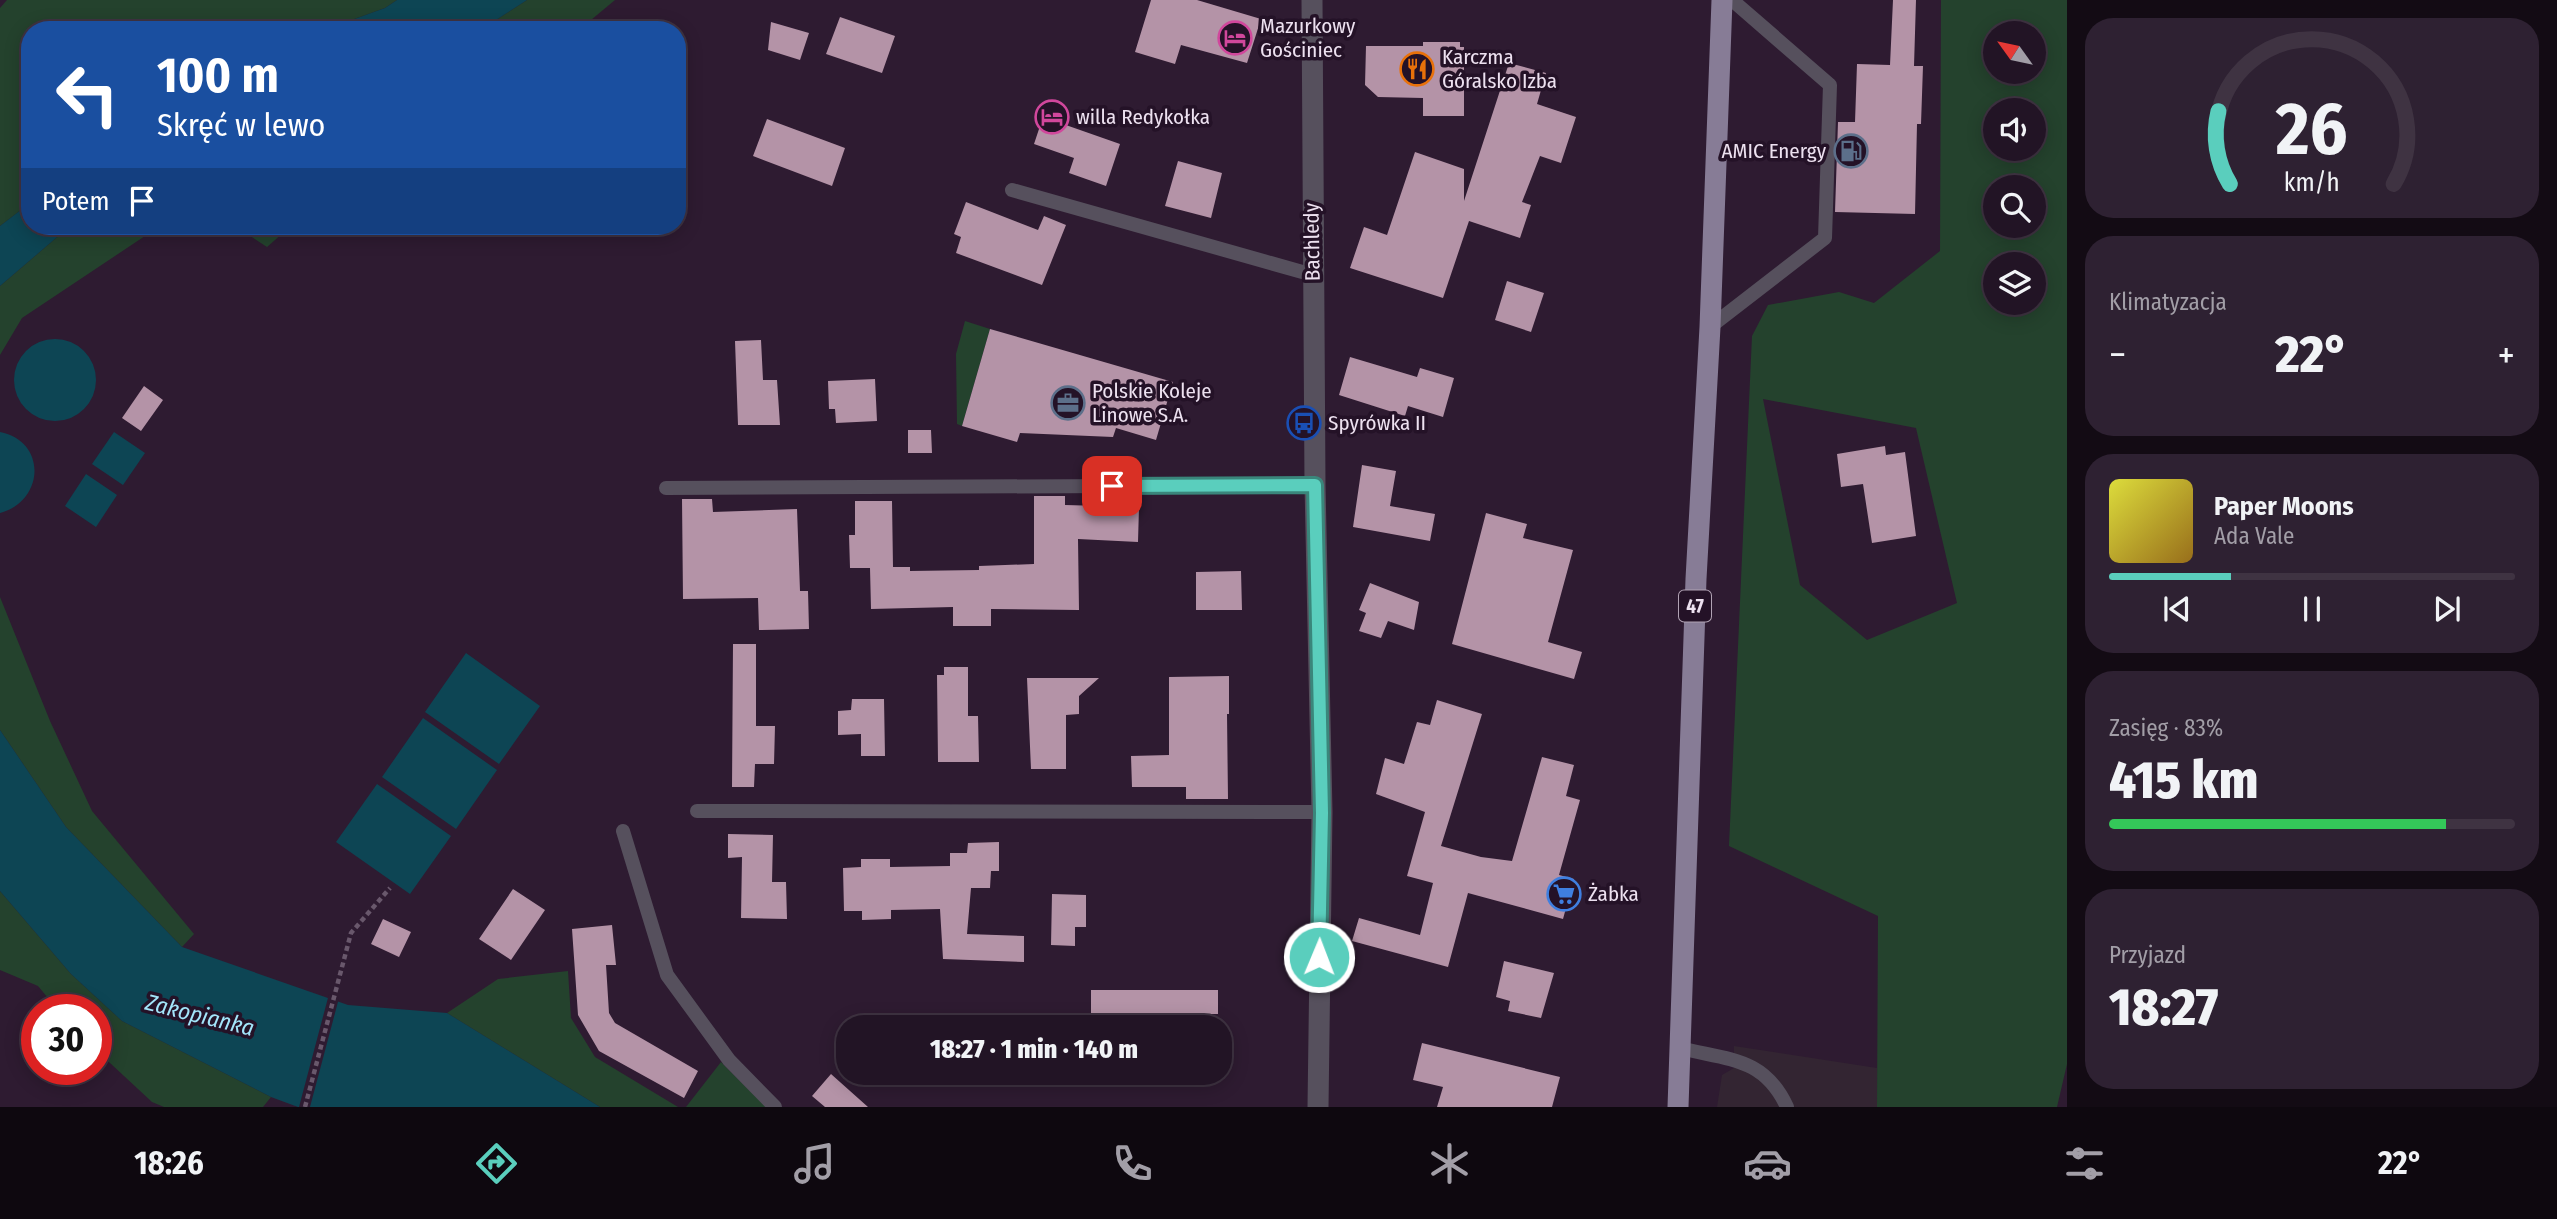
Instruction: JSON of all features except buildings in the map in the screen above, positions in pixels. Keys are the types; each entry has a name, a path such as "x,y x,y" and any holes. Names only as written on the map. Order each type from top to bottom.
{"main road":[{"name":"47","path":"1678,1107 1696,579 1710,327 1722,0"}],"street":[{"name":"Bachledy","path":"1312,0 1315,485 1322,813 1318,1107"}],"lane":[{"path":"1710,327 1825,238 1830,85 1732,0"},
{"path":"1012,190 1313,275"},
{"path":"666,488 1315,485"},
{"path":"697,811 1322,813"},
{"path":"622,831 667,975 729,1060 775,1107"},
{"path":"1680,1048 1748,1064 1762,1071 1779,1089 1787,1107"}],"path":[{"path":"305,1107 351,933 390,888"}],"shaded area":[{"path":"1734,1046 1877,1068 1877,1107 1717,1107 1722,1075 1734,1068"}],"green space":[{"path":"7,0 397,0 385,8 349,21 21,21 21,210 0,226 0,8"},
{"path":"527,0 615,0 590,21 494,21"},
{"path":"1941,0 2067,0 2067,1064 2057,1107 1877,1107 1878,916 1729,846 1752,336 1768,305 1839,292 1874,303 1940,251","holes":["1763,399 1916,428 1957,603 1867,640 1800,585"]},
{"path":"60,235 146,235 22,318 0,355 0,286"},
{"path":"249,235 281,235 267,247"},
{"path":"965,321 990,329 962,426 957,424 956,354"},
{"path":"0,597 50,721 92,811 194,934 182,947 66,827 0,730"},
{"path":"0,891 71,974 93,994 45,994 38,986 0,970"},
{"path":"568,971 571,1018 595,1057 678,1107 600,1107 447,1013 498,979"},
{"path":"112,1012 122,1021 271,1097 263,1107 164,1107 152,1102 112,1065"},
{"path":"721,1062 766,1107 686,1107"}],"water":[{"path":"397,0 527,0 494,21 349,21 385,8"},
{"path":"21,210 21,235 60,235 0,286 0,226"},
{"path":"55,339 71,342 84,351 93,364 96,380 93,396 84,409 71,418 55,421 39,418 26,409 17,396 14,380 17,364 26,351 39,342"},
{"path":"0,432 15,438 26,447 33,458 34,471 26,497 0,513"},
{"path":"114,432 145,453 123,485 92,464"},
{"path":"86,474 117,495 96,527 65,506"},
{"path":"466,653 540,706 499,764 425,712"},
{"path":"423,718 497,770 456,829 382,777"},
{"name":"Zakopianka","path":"0,730 66,827 182,947 348,1005 447,1013 600,1107 298,1107 271,1097 122,1021 112,1012 112,994 93,994 71,974 0,891"},
{"path":"377,784 451,836 410,894 336,842"}],"pier":[{"path":"329,994 339,998 310,1107 299,1107"}],"place":[{"name":"Mazurkowy Gościniec","path":"1235,38"},
{"name":"Karczma Góralsko Izba","path":"1417,69"},
{"name":"willa Redykołka","path":"1052,117"},
{"name":"AMIC Energy","path":"1851,151"},
{"name":"Polskie Koleje Linowe S.A.","path":"1068,403"},
{"name":"Spyrówka II","path":"1304,423"},
{"name":"Żabka","path":"1564,894"}],"route":[{"path":"1112,486 1315,485 1322,813 1319,957"}]}
